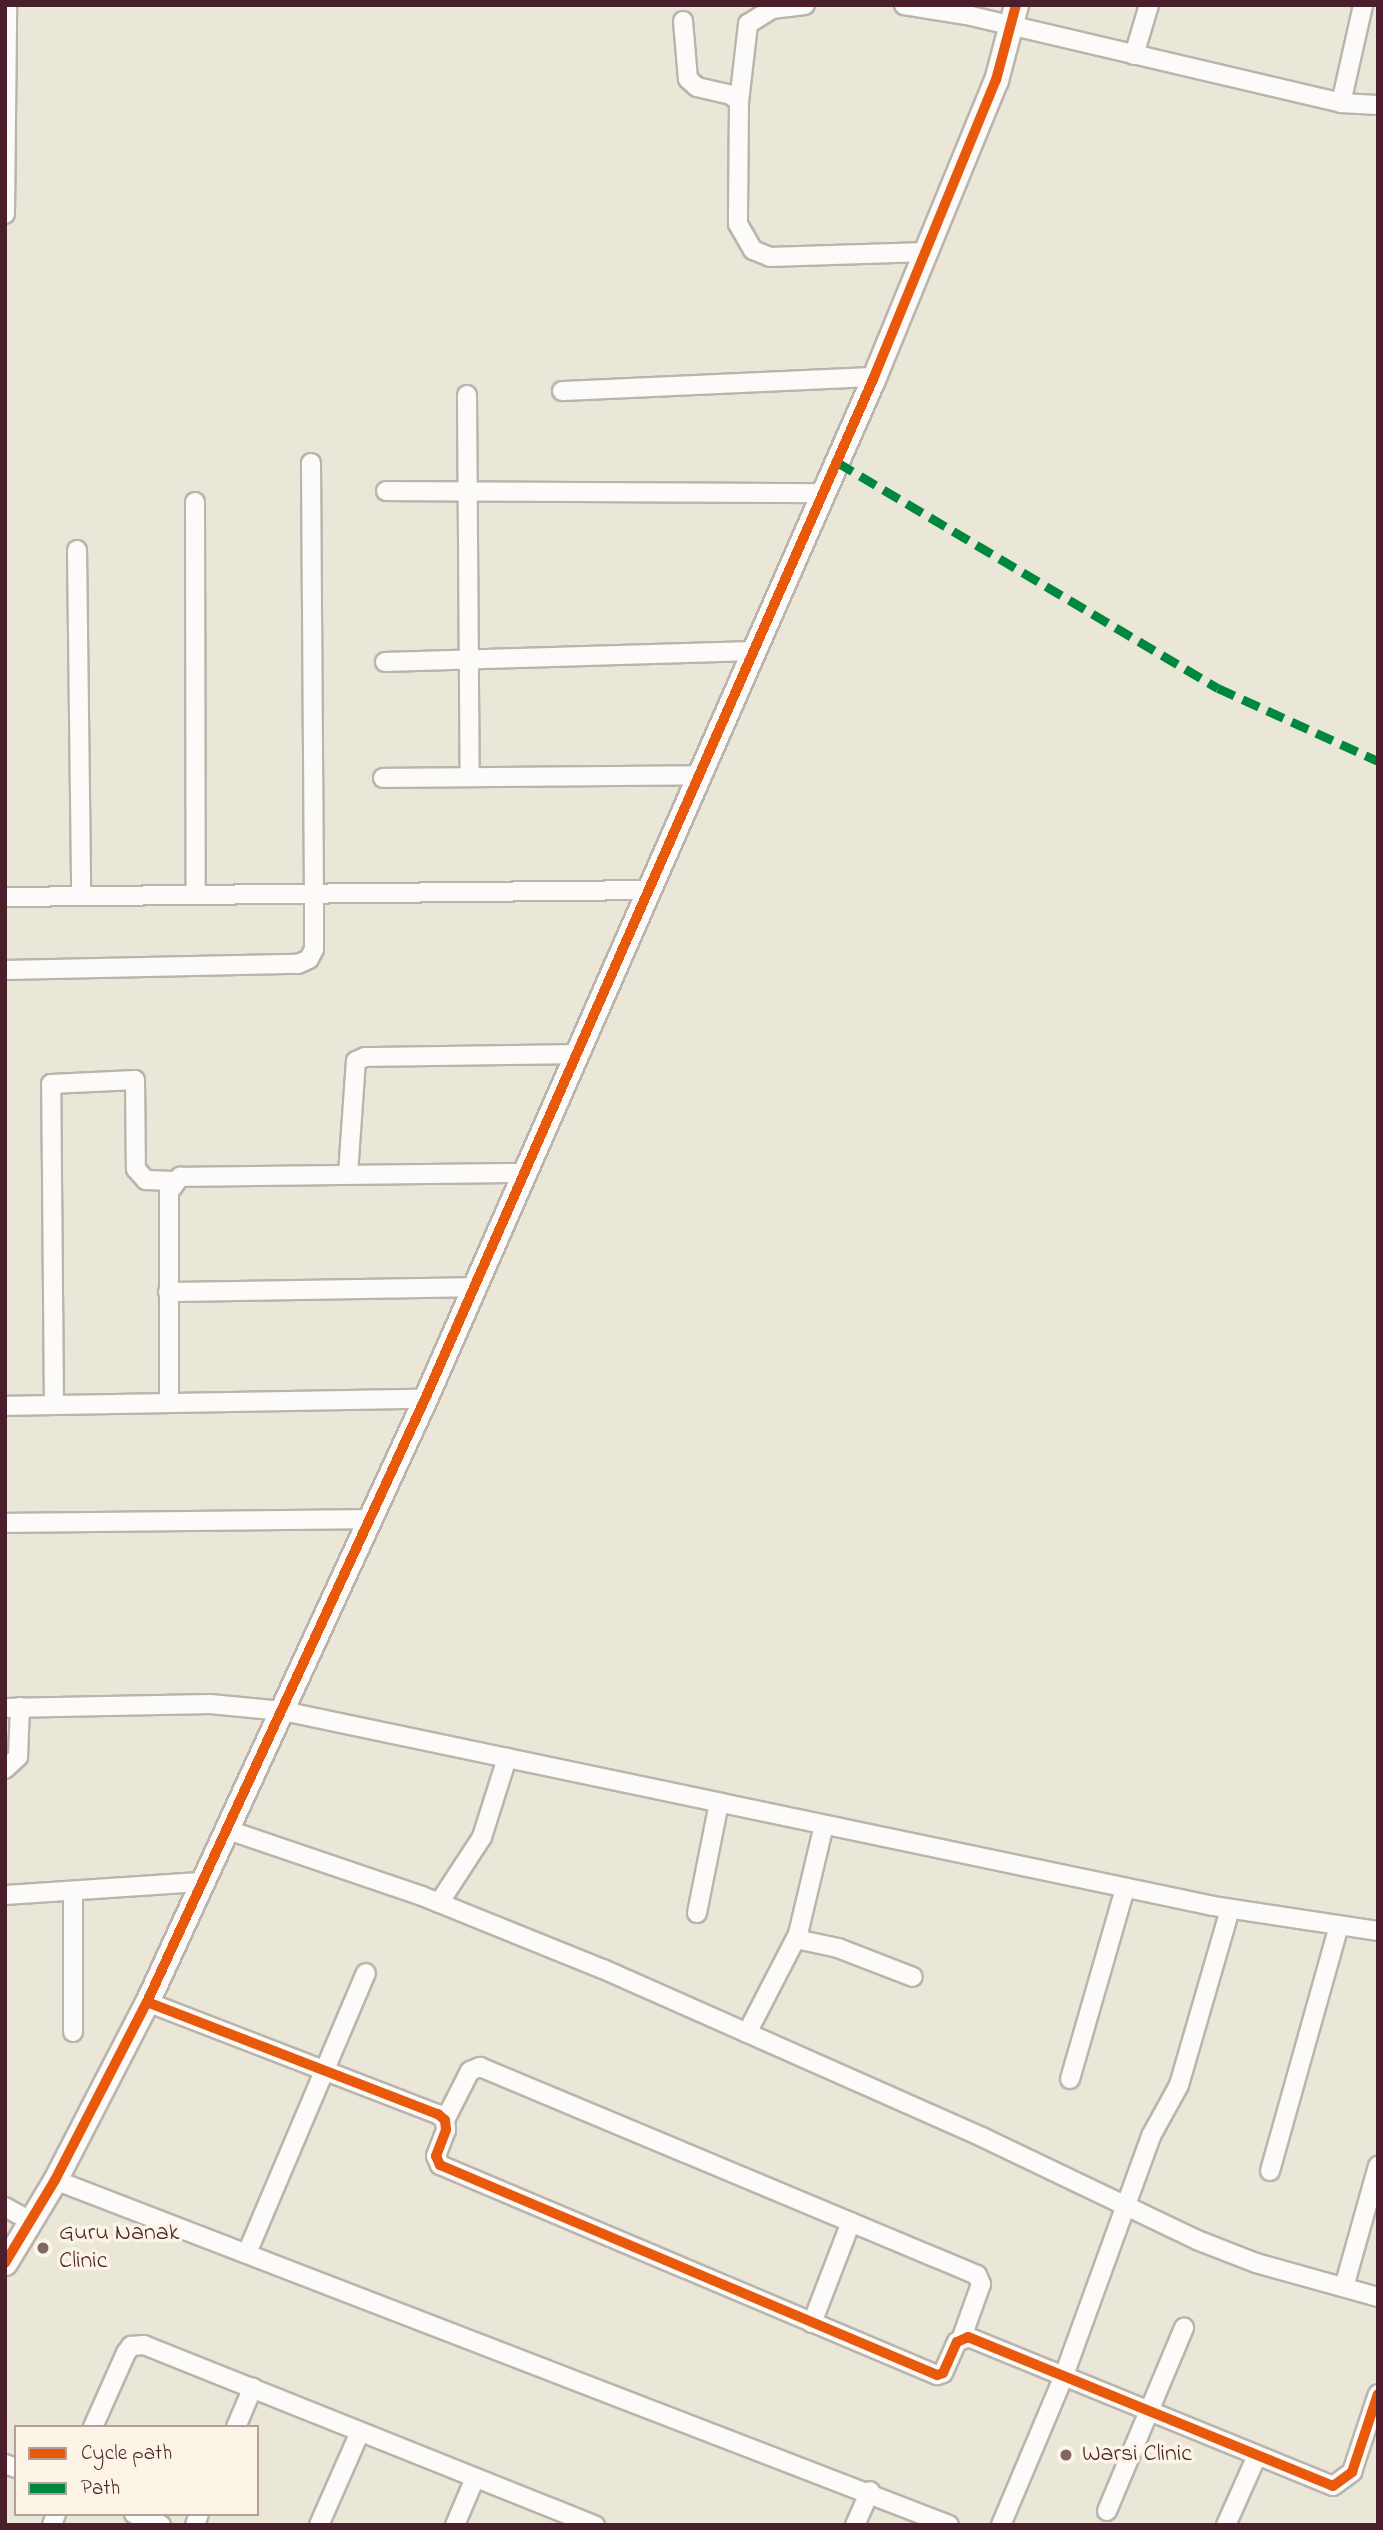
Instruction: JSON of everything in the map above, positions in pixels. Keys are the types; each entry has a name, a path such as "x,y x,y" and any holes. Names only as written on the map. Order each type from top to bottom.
{"street":[{"path":"805,5 772,9 748,24 739,102 738,224 753,250 769,257 926,252"},
{"path":"904,5 1014,16 1134,55 1341,103 1378,105"},
{"path":"1134,55 1149,5"},
{"path":"5,215 7,8"},
{"path":"1341,103 1368,8"},
{"path":"5,2263 55,2179 147,2002 425,1399 874,377 996,80 1014,16"},
{"path":"683,21 688,79 697,87 731,95 739,102"},
{"path":"562,391 874,377"},
{"path":"467,395 470,777"},
{"path":"5,970 298,964 314,949 311,463"},
{"path":"386,491 468,489 658,495 823,493"},
{"path":"195,502 196,895"},
{"path":"77,550 81,896"},
{"path":"385,662 469,663 752,651"},
{"path":"383,778 697,775"},
{"path":"5,897 648,890"},
{"path":"348,1174 356,1061 365,1057 575,1054"},
{"path":"54,1405 51,1084 135,1080 136,1169 146,1180 174,1181 188,1175 523,1173"},
{"path":"169,1403 169,1192 174,1181"},
{"path":"168,1292 475,1287"},
{"path":"5,1406 425,1399"},
{"path":"5,1523 371,1519"},
{"path":"5,1769 18,1757 13,1707 210,1704 283,1711 1125,1888 1230,1909 1378,1931"},
{"path":"439,1903 482,1837 507,1758"},
{"path":"697,1913 719,1803"},
{"path":"747,2034 796,1939 824,1825"},
{"path":"228,1830 439,1903 603,1969 982,2137 1124,2207 1256,2263 1378,2297"},
{"path":"5,1895 202,1882"},
{"path":"1070,2079 1125,1888"},
{"path":"73,1891 73,2032"},
{"path":"1007,2523 1063,2378 1124,2207 1152,2136 1179,2085 1230,1909"},
{"path":"1270,2171 1339,1926"},
{"path":"796,1939 838,1948 913,1977"},
{"path":"247,2253 366,1973"},
{"path":"147,2002 325,2067 445,2120"},
{"path":"481,2067 850,2222 981,2279 962,2337 941,2376 440,2165 436,2156 445,2120 470,2071 481,2067"},
{"path":"1344,2287 1378,2166"},
{"path":"55,2179 870,2491 949,2525"},
{"path":"5,2207 30,2221"},
{"path":"812,2323 850,2222"},
{"path":"1107,2511 1184,2328"},
{"path":"962,2337 1324,2486 1342,2482 1352,2472 1378,2394"},
{"path":"94,2425 131,2346 144,2345 584,2523"},
{"path":"237,2425 253,2387"},
{"path":"320,2525 360,2432"},
{"path":"1226,2525 1256,2458"},
{"path":"455,2525 475,2478"},
{"path":"855,2525 870,2491"},
{"path":"139,2516 161,2525"}],"marked path":[{"path":"837,462 1218,688 1378,761"}],"cycle path":[{"path":"5,2263 55,2180 147,2002 425,1399 874,377 996,80 1016,5"},
{"path":"147,2002 438,2114 445,2120 446,2130 436,2156 440,2165 937,2375 943,2373 957,2342 968,2337 1333,2486 1352,2472 1378,2394"}],"place":[{"name":"Guru Nanak Clinic","path":"43,2248"},
{"name":"Warsi Clinic","path":"1066,2455"}]}
